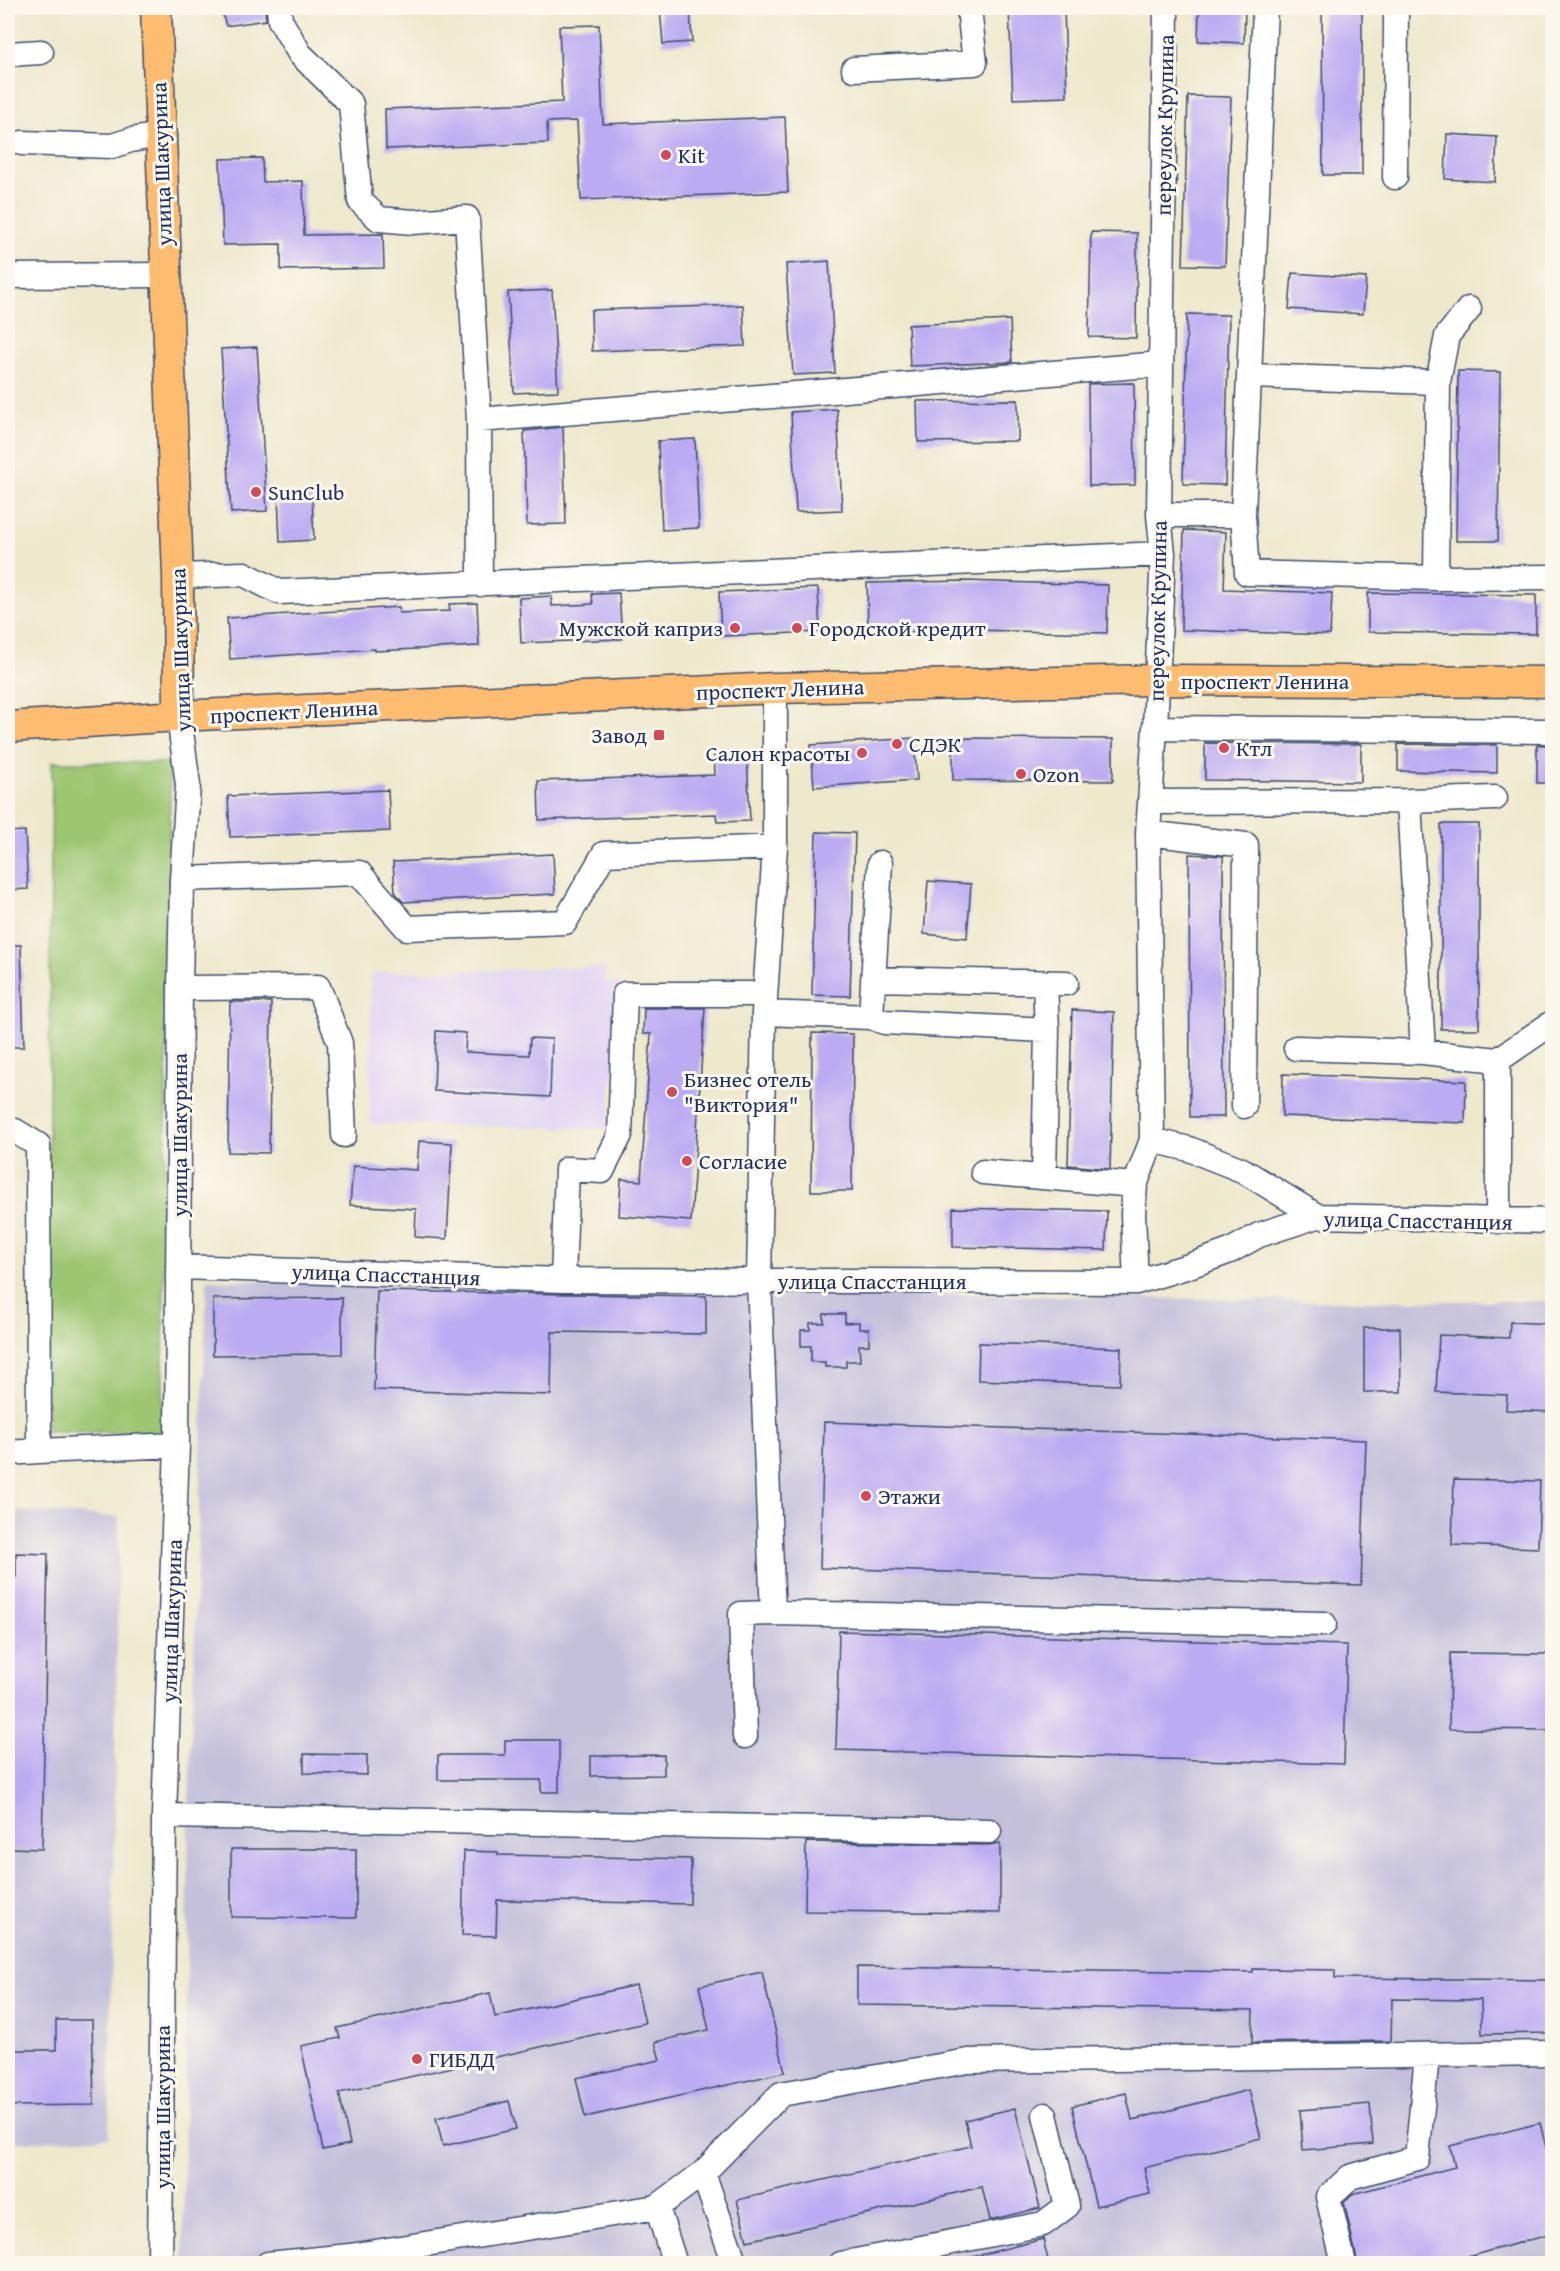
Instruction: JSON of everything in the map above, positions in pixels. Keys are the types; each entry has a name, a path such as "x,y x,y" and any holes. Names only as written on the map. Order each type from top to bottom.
{"main road":[{"name":"улица Шакурина","path":"156,8 177,576 179,716"},
{"name":"проспект Ленина","path":"8,727 179,716 775,688 1156,680 1552,682"}],"street":[{"path":"279,8 280,20 300,54 351,104 360,201 379,219 413,222 467,218 479,420 480,584"},
{"path":"854,69 975,63 969,8"},
{"name":"переулок Крупина","path":"1136,1282 1133,1214 1136,1185 1152,1140 1148,833 1163,554 1159,515 1166,8"},
{"path":"1265,8 1243,514 1247,573 1436,578 1552,577"},
{"path":"1395,177 1396,8"},
{"path":"8,54 41,52"},
{"path":"22,143 112,146 160,135"},
{"path":"8,276 165,275"},
{"path":"1436,578 1438,382 1447,336 1469,309"},
{"path":"479,420 1161,364"},
{"path":"1249,376 1438,382"},
{"path":"1159,515 1243,514"},
{"path":"177,576 244,574 279,592 1163,554"},
{"path":"773,1612 759,1280 764,1003 775,847 775,688"},
{"name":"улица Шакурина","path":"160,2264 164,1816 177,1445 180,988 182,879 188,785 179,716"},
{"path":"1155,728 1552,731"},
{"path":"1150,802 1409,801 1495,798"},
{"path":"1409,801 1423,1052"},
{"path":"1148,833 1246,845 1244,1106"},
{"path":"182,879 359,873 407,928 565,922 604,854 775,847"},
{"path":"877,1020 873,979 880,863"},
{"path":"873,979 1056,983 1047,1030 1044,1177"},
{"path":"180,988 318,987 340,1042 344,1135"},
{"path":"563,1280 567,1170 602,1171 620,1135 625,994 764,1003 877,1020 1047,1030"},
{"path":"1296,1048 1423,1052 1498,1060 1552,1023"},
{"path":"1498,1060 1498,1221"},
{"path":"8,1130 15,1131 38,1145 39,1451"},
{"path":"1152,1140 1189,1149 1242,1170 1317,1216"},
{"path":"983,1172 1136,1185"},
{"name":"улица Спасстанция","path":"179,1267 563,1280 1136,1282 1189,1266 1230,1251 1258,1235 1317,1216 1552,1221"},
{"path":"8,1453 177,1445"},
{"path":"745,1736 741,1614 773,1612 1323,1624"},
{"path":"164,1816 989,1831"},
{"path":"268,2264 350,2260 657,2207 703,2173 781,2094 968,2061 1552,2053"},
{"path":"1344,2264 1328,2197 1350,2177 1417,2158 1427,2056"},
{"path":"841,2264 1042,2224 1067,2206 1045,2115"},
{"path":"703,2173 735,2264"},
{"path":"657,2207 675,2264"}],"shaded area":[{"path":"605,967 605,982 620,982 608,1129 370,1124 371,973"},
{"path":"207,1280 1306,1301 1552,1301 1552,2263 183,2264 189,1803"},
{"path":"8,1511 119,1517 109,2137 8,2143"}],"green space":[{"path":"52,762 169,763 162,1433 46,1431"}],"building":[{"path":"221,8 265,8 266,20 226,26"},
{"path":"660,8 690,8 692,42 663,44"},
{"path":"1009,8 1064,8 1067,97 1013,99"},
{"path":"1199,8 1245,8 1244,43 1198,41"},
{"path":"1322,8 1362,8 1362,175 1323,175"},
{"path":"599,25 603,124 785,117 788,192 581,200 577,121 547,122 548,143 386,149 385,109 562,102 559,26"},
{"path":"1188,96 1231,97 1225,266 1183,265"},
{"path":"1447,134 1497,137 1495,182 1445,179"},
{"path":"262,158 263,182 303,181 304,235 383,234 384,268 281,270 281,244 223,245 220,159"},
{"path":"1091,232 1137,233 1136,338 1089,337"},
{"path":"829,261 835,373 793,375 786,264"},
{"path":"1292,273 1366,278 1363,314 1289,309"},
{"path":"552,290 558,391 514,393 508,292"},
{"path":"743,305 745,346 592,351 591,310"},
{"path":"1187,314 1229,315 1225,485 1183,484"},
{"path":"1010,320 1012,362 910,366 908,325"},
{"path":"257,347 267,511 231,513 221,349"},
{"path":"1458,371 1500,372 1498,541 1456,541"},
{"path":"1134,383 1135,485 1089,486 1088,384"},
{"path":"1018,400 1018,441 918,442 917,401"},
{"path":"837,409 842,510 796,512 791,412"},
{"path":"563,427 566,524 527,525 524,431"},
{"path":"695,439 699,528 662,530 658,441"},
{"path":"312,496 314,540 280,542 278,497"},
{"path":"1184,530 1226,532 1224,589 1332,593 1330,635 1181,630"},
{"path":"965,581 1108,585 1107,633 966,630 868,633 867,583"},
{"path":"818,588 820,632 721,636 719,592"},
{"path":"619,593 622,639 521,643 519,598 551,596 552,606 593,604 592,594"},
{"path":"1368,593 1536,595 1536,634 1368,632"},
{"path":"477,603 479,646 375,651 375,649 230,659 227,618 399,607 399,613 450,611 449,604"},
{"path":"914,738 917,780 814,787 811,745"},
{"path":"953,738 1113,739 1113,781 953,780"},
{"path":"1205,743 1361,744 1361,782 1205,780"},
{"path":"1398,744 1497,745 1497,773 1398,771"},
{"path":"1537,745 1552,745 1552,783 1537,783"},
{"path":"747,753 750,821 717,822 716,814 539,820 538,781 715,775 714,755"},
{"path":"388,790 390,831 230,837 228,796"},
{"path":"1441,824 1479,824 1479,1029 1441,1029"},
{"path":"25,831 28,889 8,890 8,832"},
{"path":"816,832 855,833 850,996 812,995"},
{"path":"553,854 555,894 403,902 395,892 393,862"},
{"path":"1189,854 1223,856 1224,1117 1190,1117"},
{"path":"928,881 971,884 967,938 924,934"},
{"path":"8,945 21,945 24,1047 8,1047"},
{"path":"230,1002 271,1002 269,1153 228,1152"},
{"path":"644,1008 705,1008 691,1221 619,1216 621,1179 641,1181 651,1034 643,1034"},
{"path":"1072,1010 1114,1012 1110,1169 1068,1165"},
{"path":"436,1031 466,1033 465,1052 529,1055 530,1038 552,1039 550,1097 434,1091"},
{"path":"812,1033 853,1034 852,1191 811,1191"},
{"path":"1283,1074 1466,1081 1465,1123 1282,1116"},
{"path":"419,1141 452,1143 447,1239 415,1237 416,1209 350,1205 353,1166 417,1170"},
{"path":"953,1208 1107,1211 1106,1250 953,1247"},
{"path":"377,1291 706,1296 706,1334 552,1332 551,1395 374,1390"},
{"path":"342,1298 342,1354 213,1355 213,1299"},
{"path":"824,1314 845,1314 845,1323 859,1322 859,1329 869,1329 869,1345 859,1345 860,1361 846,1361 846,1367 825,1367 825,1362 811,1362 811,1346 801,1346 801,1330 810,1330 810,1323 824,1323"},
{"path":"1510,1322 1552,1324 1552,1412 1506,1410 1507,1395 1436,1392 1439,1335 1509,1338"},
{"path":"1364,1328 1400,1328 1401,1392 1364,1392"},
{"path":"979,1343 1121,1348 1120,1385 978,1380"},
{"path":"824,1422 1366,1440 1361,1585 820,1568"},
{"path":"1454,1479 1540,1481 1538,1548 1452,1545"},
{"path":"16,1553 48,1554 42,1849 8,1848 8,1577 16,1577"},
{"path":"839,1631 1347,1645 1344,1764 836,1750"},
{"path":"1450,1653 1552,1654 1552,1730 1449,1729"},
{"path":"505,1740 559,1740 559,1792 541,1792 541,1780 438,1780 438,1755 505,1755"},
{"path":"304,1754 367,1755 367,1775 304,1773"},
{"path":"664,1755 664,1775 591,1776 591,1756"},
{"path":"806,1842 989,1845 1000,1843 1000,1913 805,1911"},
{"path":"231,1849 356,1849 356,1918 231,1917"},
{"path":"464,1851 498,1852 498,1855 691,1859 690,1904 497,1900 496,1936 462,1935"},
{"path":"857,1967 1253,1972 1253,1969 1335,1970 1335,1978 1552,1980 1552,2033 1482,2034 1481,2000 1392,1999 1391,2041 1252,2043 1253,2010 857,2005"},
{"path":"762,1972 785,2072 585,2117 576,2078 660,2060 655,2042 709,2030 699,1986"},
{"name":"ГИБДД","path":"636,1985 645,2023 339,2093 350,2144 323,2150 301,2046 340,2038 337,2028 490,1993 495,2017"},
{"path":"56,2020 92,2020 94,2105 8,2106 8,2050 56,2050"},
{"path":"1249,2090 1261,2138 1144,2168 1150,2194 1096,2206 1072,2106 1126,2093 1132,2120"},
{"path":"509,2101 516,2129 443,2146 436,2118"},
{"path":"1370,2104 1373,2144 1303,2150 1300,2110"},
{"path":"1015,2108 1040,2208 990,2220 982,2187 747,2241 737,2200 971,2146 965,2120"},
{"path":"1540,2123 1552,2171 1552,2234 1441,2264 1358,2264 1344,2202 1352,2194 1455,2167 1450,2146"},
{"path":"1043,2239 1049,2264 968,2264 968,2258"}],"place":[{"name":"Kit","path":"666,155"},
{"name":"SunClub","path":"256,492"},
{"name":"Мужской каприз","path":"735,628"},
{"name":"Городской кредит","path":"797,628"},
{"name":"Завод","path":"659,735"},
{"name":"СДЭК","path":"897,744"},
{"name":"Ктл","path":"1224,748"},
{"name":"Салон красоты","path":"862,753"},
{"name":"Ozon","path":"1021,774"},
{"name":"Бизнес отель \"Виктория\"","path":"672,1092"},
{"name":"Согласие","path":"687,1161"},
{"name":"Этажи","path":"866,1496"},
{"name":"ГИБДД","path":"417,2059"}]}
